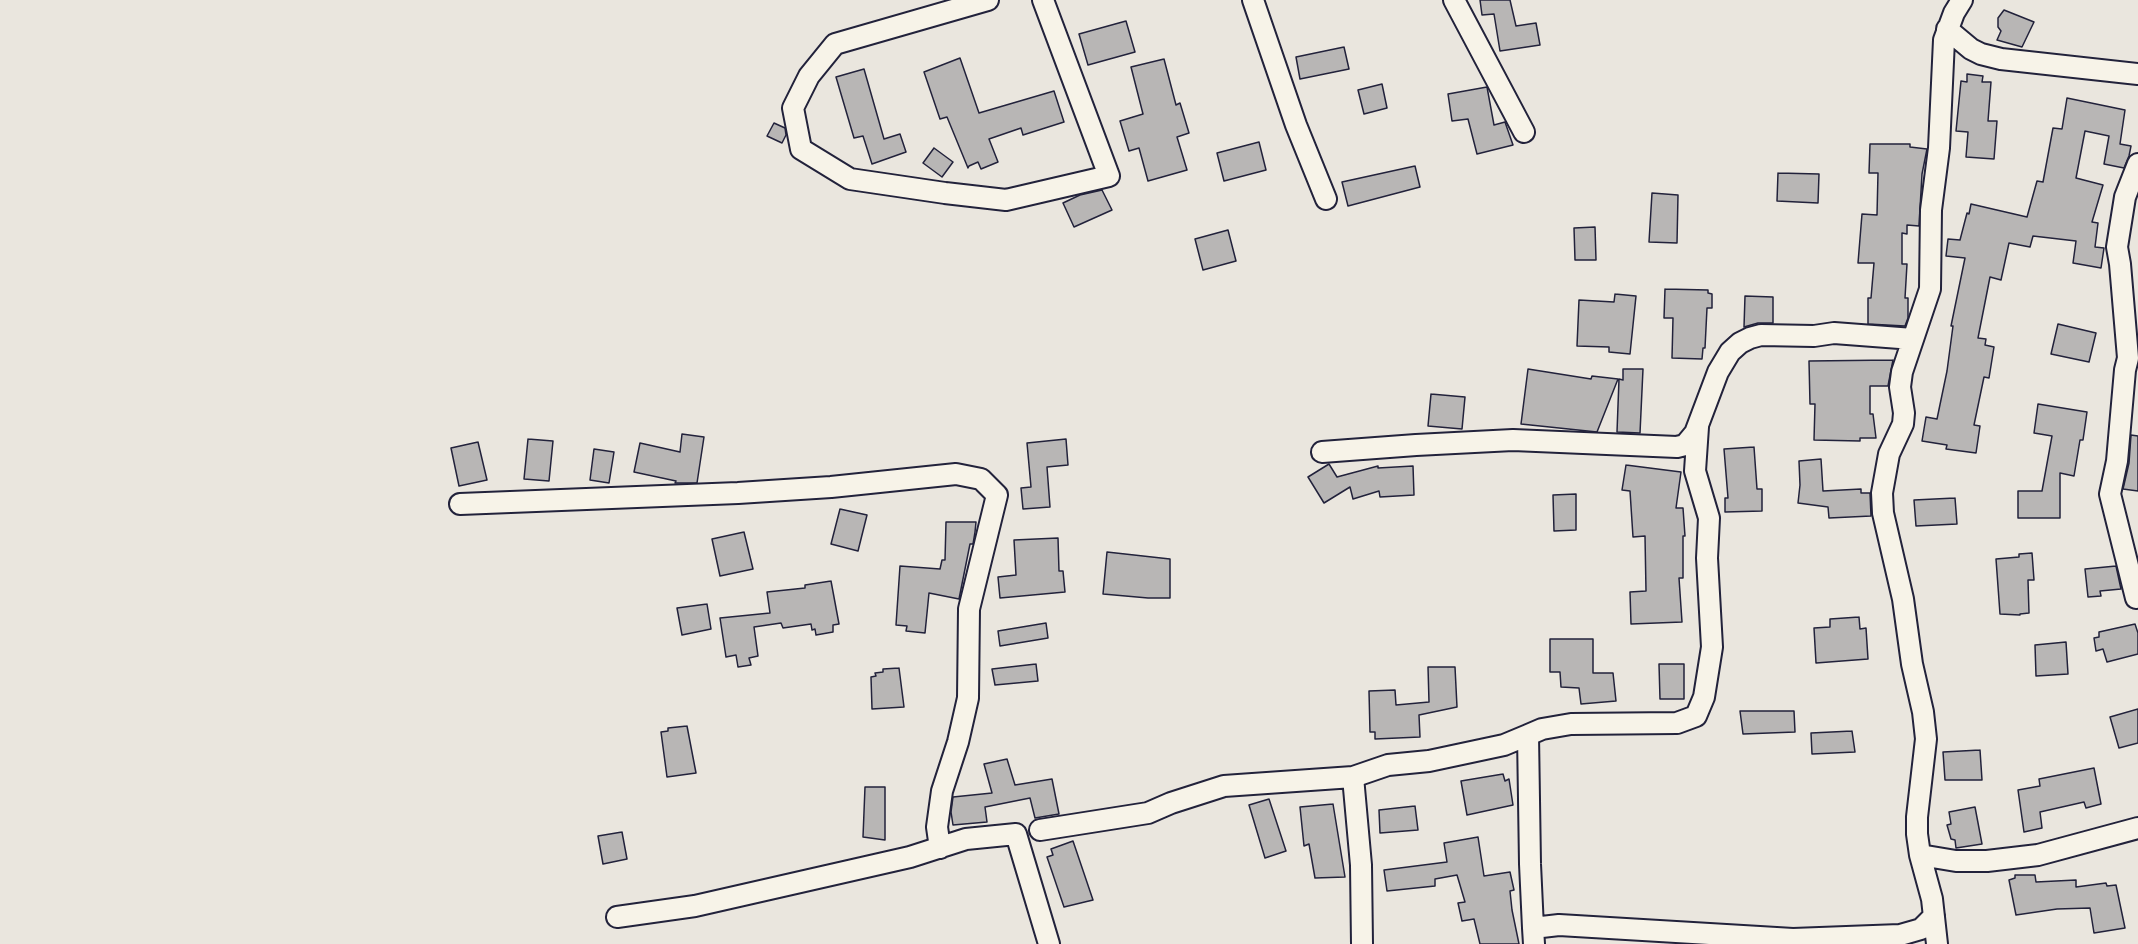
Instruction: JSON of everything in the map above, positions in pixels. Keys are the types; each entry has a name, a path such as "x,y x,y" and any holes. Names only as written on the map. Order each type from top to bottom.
{"street":[{"path":"988,0 835,44 808,76 793,108 801,149 850,179 1006,200 1109,176 1043,0"},
{"path":"1253,0 1296,125 1326,199"},
{"path":"1454,0 1524,132"},
{"path":"1937,944 1929,883 1920,855 1917,817 1926,739 1923,712 1912,664 1903,599 1883,513 1882,493 1889,454 1904,414 1900,387 1902,372 1930,289 1931,210 1939,148 1944,40 1962,0"},
{"path":"1947,29 1971,49 1991,57 2138,74"},
{"path":"2136,597 2110,494 2128,358 2120,264 2116,247 2125,197 2138,164"},
{"path":"1322,452 1513,440 1677,447 1689,441 1718,372 1731,352 1740,343 1750,338 1761,335 1814,336 1834,333 1913,339"},
{"path":"1040,830 1148,813 1224,786 1353,777 1388,765 1429,761 1504,745 1542,729 1571,724 1677,723 1696,716 1704,698 1712,647 1707,558 1709,518 1695,471 1698,421"},
{"path":"460,504 738,493 831,487 956,474 981,479 998,495 969,609 968,698 958,742 942,791 937,826 940,848"},
{"path":"1528,735 1533,936 1569,926 1793,939 1900,935 1921,929 1934,916"},
{"path":"1353,777 1360,865 1362,944"},
{"path":"1920,855 1956,861 1987,861 2038,855 2138,828"},
{"path":"617,917 694,906 855,871 966,839 1017,834 1049,944"}],"building":[{"path":"1480,0 1510,0 1516,26 1536,23 1540,45 1500,51 1494,14 1482,15"},
{"path":"2004,10 2034,22 2022,47 1997,40 2001,31 1998,27 1998,18"},
{"path":"1126,21 1135,52 1088,65 1079,34"},
{"path":"1344,47 1349,69 1300,79 1296,57"},
{"path":"960,58 979,113 1054,91 1064,122 1023,135 1021,128 989,139 998,162 981,169 978,162 968,168 947,117 940,119 924,72"},
{"path":"1164,59 1176,105 1180,103 1189,133 1177,137 1187,170 1148,181 1139,148 1129,151 1120,121 1143,114 1131,67"},
{"path":"864,69 884,139 900,134 906,152 872,164 863,136 854,138 836,77"},
{"path":"1967,74 1983,76 1982,82 1991,82 1988,121 1997,121 1994,159 1966,157 1968,132 1956,131 1961,81 1967,82"},
{"path":"1382,84 1387,108 1364,114 1358,90"},
{"path":"1487,87 1494,125 1505,122 1513,145 1477,154 1468,119 1452,121 1448,94"},
{"path":"2067,98 2125,110 2120,144 2131,146 2124,168 2104,164 2109,136 2085,131 2076,178 2103,185 2092,222 2098,223 2095,247 2104,248 2101,268 2073,263 2076,241 2033,236 2030,247 2009,243 2001,280 1990,277 1978,338 1986,339 1985,345 1994,347 1989,378 1984,377 1974,425 1980,426 1976,453 1946,449 1947,445 1922,441 1926,417 1937,419 1947,371 1953,326 1951,326 1965,258 1946,256 1948,239 1960,240 1971,204 2027,217 2037,181 2043,182 2053,128 2062,129"},
{"path":"774,123 785,128 786,135 782,143 767,136"},
{"path":"1259,142 1266,170 1224,181 1217,153"},
{"path":"1870,144 1910,144 1910,147 1927,149 1922,174 1919,226 1907,225 1907,234 1902,233 1902,264 1907,264 1905,298 1908,298 1908,318 1905,326 1868,324 1868,298 1871,298 1874,263 1858,263 1862,214 1877,215 1878,173 1869,173"},
{"path":"934,148 953,162 942,177 923,163"},
{"path":"1415,166 1420,187 1348,206 1342,182"},
{"path":"1778,173 1819,174 1818,203 1777,201"},
{"path":"1102,190 1112,210 1074,227 1063,203 1080,195"},
{"path":"1652,193 1678,195 1677,243 1649,242"},
{"path":"1595,227 1596,260 1575,260 1574,228"},
{"path":"1228,230 1236,261 1203,270 1195,239"},
{"path":"1665,289 1708,290 1708,293 1712,294 1712,308 1707,308 1705,348 1703,348 1702,359 1672,358 1673,318 1664,318"},
{"path":"1615,294 1636,296 1630,354 1609,352 1609,347 1577,346 1579,300 1614,302"},
{"path":"1745,296 1773,297 1773,323 1758,323 1744,327"},
{"path":"2058,324 2096,333 2089,362 2051,354"},
{"path":"1893,360 1888,386 1870,386 1870,414 1873,414 1876,438 1860,438 1860,441 1814,440 1815,404 1810,404 1809,361"},
{"path":"1528,369 1591,379 1592,376 1618,379 1597,432 1521,424"},
{"path":"1623,369 1643,369 1640,433 1617,432 1619,379 1623,380"},
{"path":"1431,394 1465,397 1462,429 1428,426"},
{"path":"2038,404 2087,412 2074,476 2060,473 2060,518 2018,518 2018,491 2042,491 2052,436 2034,433"},
{"path":"682,434 704,437 697,483 675,483 676,481 634,472 640,443 680,452"},
{"path":"2131,435 2138,436 2138,491 2123,489 2129,463"},
{"path":"528,439 553,441 549,481 524,479"},
{"path":"1066,439 1068,465 1047,467 1050,507 1023,509 1021,488 1031,487 1027,443"},
{"path":"478,442 487,480 459,486 451,448"},
{"path":"1754,447 1757,489 1762,489 1762,511 1725,512 1725,498 1728,498 1724,449"},
{"path":"594,449 614,452 609,483 590,480"},
{"path":"1821,459 1823,491 1861,489 1861,493 1870,493 1871,516 1829,518 1828,507 1798,503 1799,461"},
{"path":"1329,464 1337,477 1378,466 1378,468 1413,466 1414,495 1380,497 1379,491 1353,499 1350,487 1324,503 1308,477"},
{"path":"1626,465 1681,472 1676,508 1683,508 1685,536 1683,536 1683,578 1679,578 1682,622 1631,624 1630,592 1646,591 1645,536 1633,537 1630,491 1622,490"},
{"path":"1576,494 1576,530 1554,531 1553,495"},
{"path":"1955,498 1957,524 1916,526 1914,500"},
{"path":"840,509 867,515 858,551 831,544"},
{"path":"946,522 976,522 973,544 970,544 959,599 929,593 925,633 906,631 907,626 896,625 900,566 940,569 942,560 945,560"},
{"path":"744,532 753,569 720,576 712,539"},
{"path":"1058,538 1059,571 1063,571 1065,592 1000,598 998,577 1016,575 1014,540"},
{"path":"1107,552 1170,559 1170,598 1103,594"},
{"path":"2032,553 2034,580 2028,580 2029,613 2000,614 1996,559 2019,557 2019,554"},
{"path":"2116,566 2121,589 2100,591 2101,596 2088,597 2085,569"},
{"path":"831,581 839,624 833,625 833,632 816,635 811,624 783,628 781,623 754,627 758,656 749,658 751,665 738,667 736,655 726,657 720,618 770,613 767,592 805,588 805,585"},
{"path":"707,604 711,629 682,635 677,608"},
{"path":"1859,617 1860,629 1866,628 1868,659 1816,663 1814,628 1830,627 1830,619"},
{"path":"1046,623 1048,638 1000,646 998,631"},
{"path":"2135,624 2138,633 2138,654 2107,662 2103,649 2096,651 2094,638 2099,637 2099,632"},
{"path":"1550,639 1593,639 1593,673 1613,673 1616,701 1581,704 1579,688 1561,687 1560,672 1550,672"},
{"path":"2066,642 2068,674 2036,676 2035,645"},
{"path":"1036,664 1038,681 995,685 992,669"},
{"path":"1659,664 1684,664 1684,699 1660,699"},
{"path":"1428,667 1455,667 1457,707 1419,715 1420,737 1375,739 1375,732 1370,732 1369,691 1395,690 1396,705 1429,702"},
{"path":"899,668 904,707 872,709 871,677 876,676 875,673 883,672 883,669"},
{"path":"2138,709 2138,743 2119,748 2110,717"},
{"path":"1740,711 1794,711 1795,732 1743,734"},
{"path":"687,726 696,773 667,777 661,732 668,731 668,728"},
{"path":"1852,731 1855,752 1812,754 1811,733"},
{"path":"1980,750 1982,780 1945,780 1943,752"},
{"path":"1007,759 1015,785 1052,779 1059,814 1035,818 1030,798 985,807 987,822 953,825 951,812 953,797 992,793 984,764"},
{"path":"2094,768 2101,804 2086,808 2084,802 2040,812 2042,828 2024,832 2018,790 2040,786 2039,779"},
{"path":"1503,774 1505,781 1509,779 1513,805 1467,815 1461,781"},
{"path":"865,787 885,787 885,840 863,837"},
{"path":"1269,799 1286,851 1265,858 1249,805"},
{"path":"1333,804 1345,877 1315,878 1309,844 1304,846 1300,807"},
{"path":"1415,806 1418,830 1380,833 1379,810"},
{"path":"1975,807 1982,844 1956,848 1955,840 1951,839 1947,825 1951,824 1949,812"},
{"path":"622,832 627,859 603,864 598,836"},
{"path":"1478,837 1484,876 1510,872 1514,890 1510,891 1512,910 1519,944 1480,944 1474,919 1462,921 1458,903 1465,902 1457,875 1435,879 1435,886 1387,891 1384,870 1447,862 1444,843"},
{"path":"1073,841 1093,900 1064,907 1047,857 1053,855 1051,849"},
{"path":"2015,875 2035,875 2036,882 2076,880 2076,887 2106,883 2107,886 2116,885 2125,928 2094,933 2090,908 2057,909 2016,915 2009,880 2015,878"}]}
